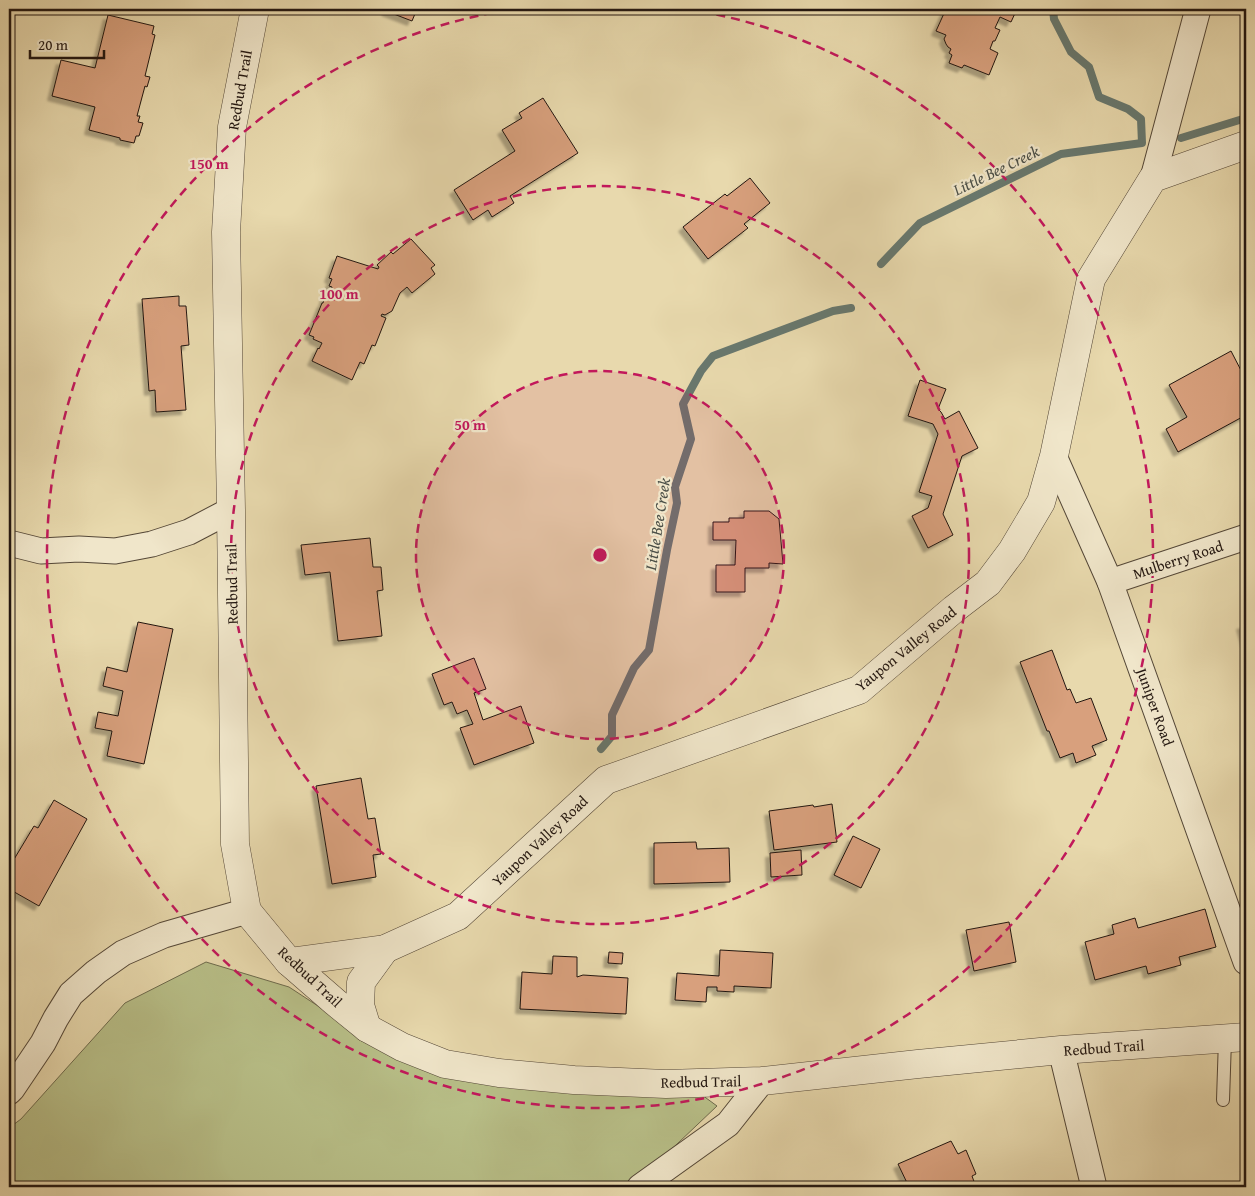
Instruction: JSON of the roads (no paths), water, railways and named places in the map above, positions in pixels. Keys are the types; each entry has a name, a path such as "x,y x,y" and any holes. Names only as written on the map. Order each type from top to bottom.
{"street":[{"name":"Redbud Trail","path":"254,9 232,127 226,232 235,844 247,911 289,962 334,1002 368,1028 402,1047 445,1064 499,1073 574,1080 657,1083 762,1081 1061,1050 1236,1038"},
{"path":"1153,178 1198,9"},
{"path":"1153,178 1246,145"},
{"name":"Yaupon Valley Road","path":"289,962 385,949 458,916 606,780 859,690 954,609 988,583 1012,551 1041,502 1054,456 1091,279 1153,178"},
{"name":"Juniper Road","path":"1054,456 1110,582 1246,962"},
{"path":"9,543 41,551 79,549 115,551 152,544 189,532 231,510"},
{"name":"Mulberry Road","path":"1110,582 1246,537"},
{"path":"9,1092 43,1042 71,994 96,972 123,953 164,935 247,911"},
{"path":"368,1028 360,1005 361,982 385,949"},
{"path":"1061,1050 1094,1187"},
{"path":"640,1187 728,1124 762,1081"}],"lane":[{"path":"1223,1100 1236,1038"}],"waterway":[{"name":"Little Bee Creek","path":"881,264 920,223 1061,154 1142,143 1141,119 1128,109 1099,97 1089,67 1071,52 1054,19 1053,9"},
{"name":"Little Bee Creek","path":"1181,138 1246,118"},
{"name":"Little Bee Creek","path":"601,749 612,736 612,715 634,668 649,650 677,503 675,487 691,439 683,404 701,371 713,356 833,311 851,308"}]}
